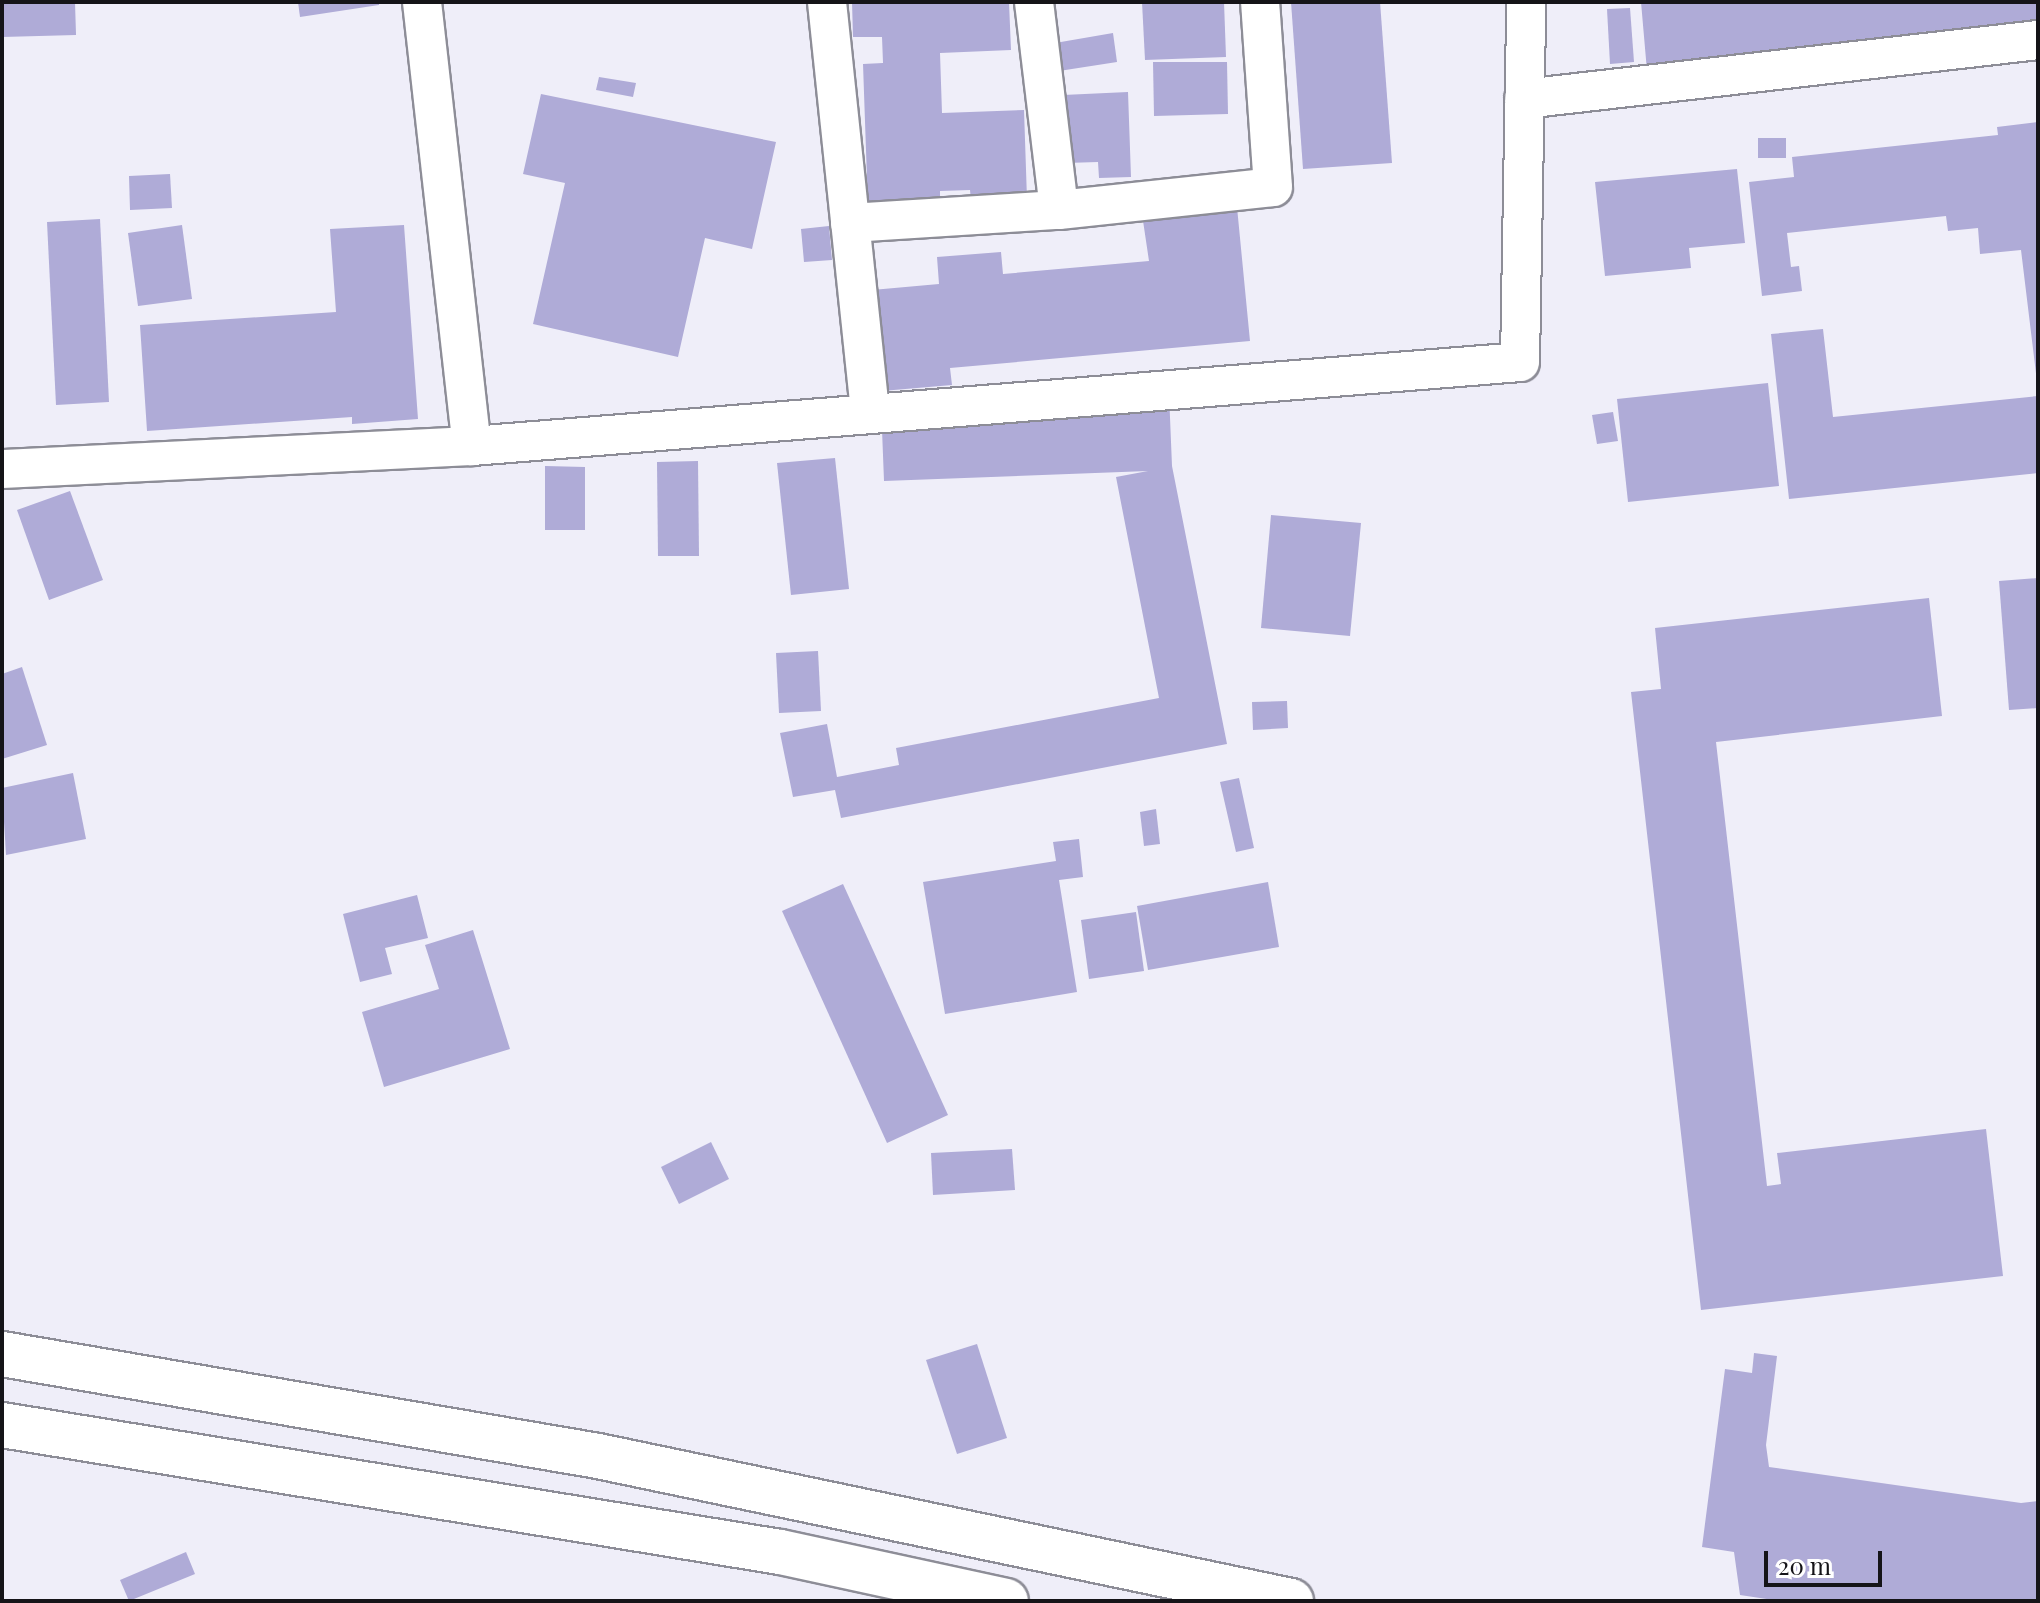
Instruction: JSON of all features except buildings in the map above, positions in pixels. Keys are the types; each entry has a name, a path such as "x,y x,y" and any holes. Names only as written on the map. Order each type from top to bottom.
{"highway":[{"path":"2,1354 598,1456 1291,1601"},
{"path":"2,1425 749,1546 1006,1601"}],"street":[{"path":"422,2 472,446"},
{"path":"827,2 870,413"},
{"path":"1034,2 1059,210"},
{"path":"850,223 1059,210 1273,187 1260,2"},
{"path":"2,469 472,446 1520,362 1526,2"},
{"path":"1524,99 2038,40"}]}
